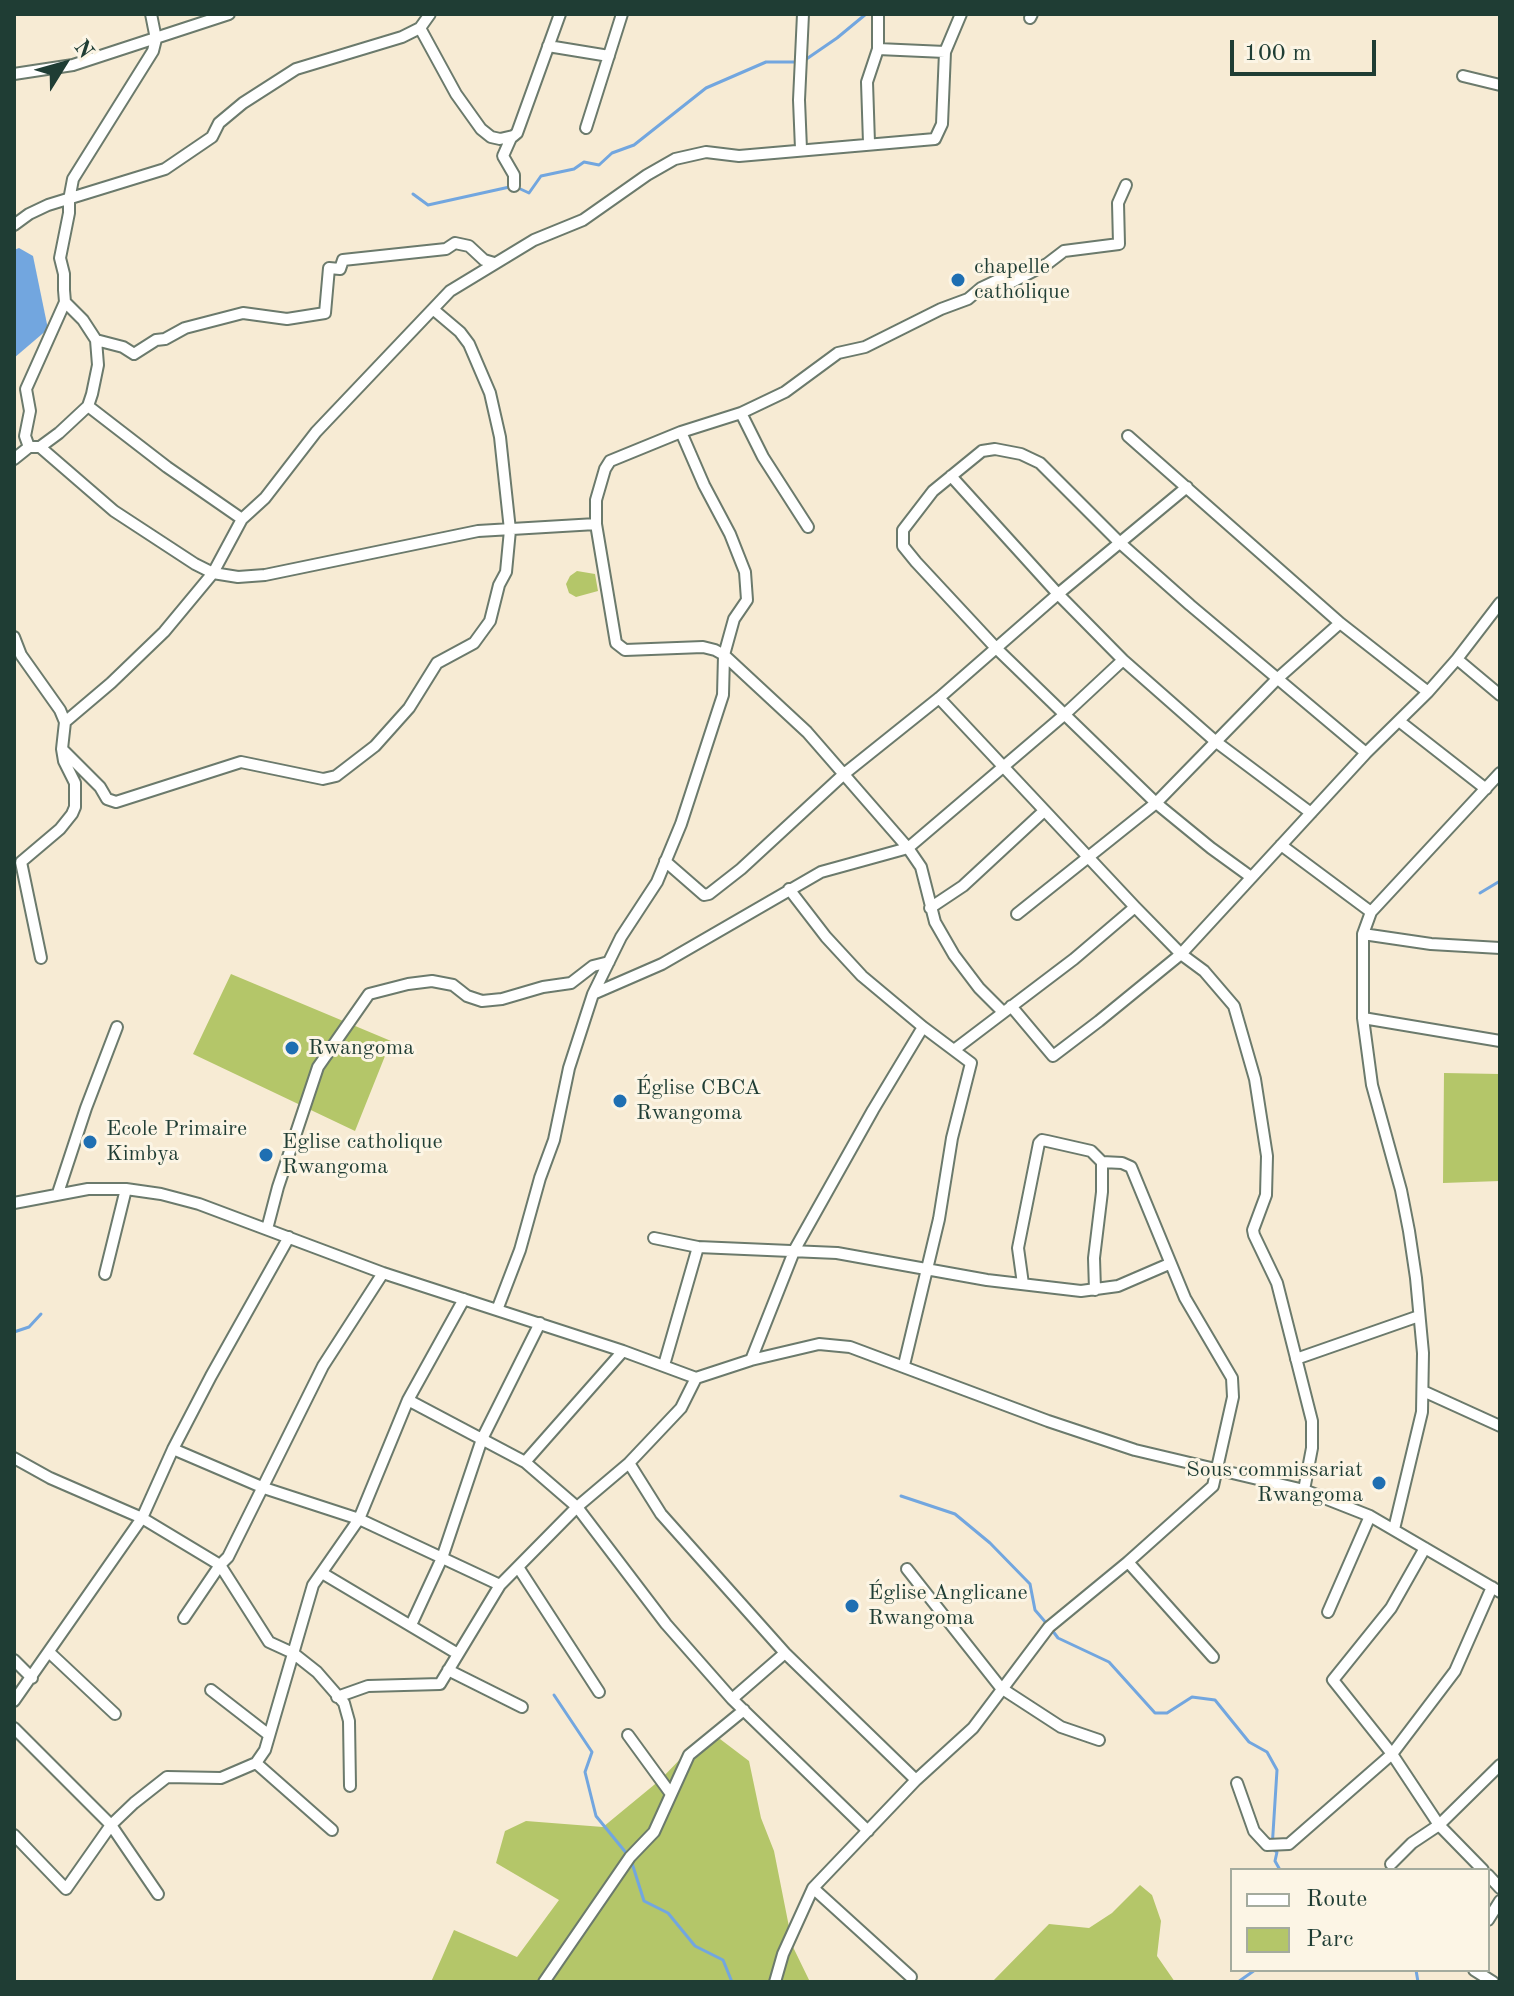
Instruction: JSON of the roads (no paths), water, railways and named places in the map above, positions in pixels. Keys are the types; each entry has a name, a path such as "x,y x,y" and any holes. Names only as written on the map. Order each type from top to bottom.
{"street":[{"path":"151,14 156,39 153,51 73,179 60,258 65,302 26,389 30,411 25,436 114,511 213,573 238,577 265,575 478,531 596,524"},
{"path":"14,74 73,65 229,14"},
{"path":"14,225 29,214 165,169 212,137 219,123 243,103 296,69 402,37 420,28 430,14"},
{"path":"514,186 514,175 503,156 526,112 560,14"},
{"path":"586,128 622,14"},
{"path":"801,149 799,100 803,14"},
{"path":"869,143 867,82 878,49 878,14"},
{"path":"65,722 164,632 213,573 242,519 265,498 316,432 450,291 534,240 583,220 675,159 706,152 739,156 935,139 942,124 945,52 961,14"},
{"path":"420,28 456,94 481,129 491,137 500,139 513,136"},
{"path":"548,46 609,56"},
{"path":"878,49 945,52"},
{"path":"1463,76 1500,85"},
{"path":"1126,185 1118,203 1119,244 1064,251 1047,264 1010,283 1000,279 981,288 968,299 865,347 838,353 785,392 741,413 681,432 610,461 596,500 596,524 616,643 625,650 703,647 724,655 807,732 921,867 930,908 954,955 979,988 1007,1009 1053,1056 1181,954 1366,753 1428,692 1500,603"},
{"path":"96,340 123,347 134,354 156,340 165,339 185,328 243,313 287,319 325,313 329,268 340,269 343,260 446,249 455,243 469,246 484,260 494,263"},
{"path":"14,459 35,447 88,406 98,365 96,340 65,302"},
{"path":"62,749 100,787 107,799 116,802 241,762 323,779 336,776 375,746 409,708 437,663 474,643 490,621 499,585 506,572 510,530 500,437 490,393 469,344 434,310"},
{"path":"88,406 167,467 242,519"},
{"path":"741,413 763,457 808,527"},
{"path":"497,1310 520,1250 554,1140 569,1068 593,994 621,937 653,890 681,824 723,695 726,640 734,619 747,600 745,572 681,432"},
{"path":"1128,436 1340,623 1428,692"},
{"path":"1251,877 1156,803 996,648 903,546 903,530 933,491 982,451 995,449 1021,454 1050,472 1119,542 1366,753"},
{"path":"951,476 1058,594 1123,660 1215,741 1311,813"},
{"path":"665,861 704,895 709,894 741,869 844,774 939,698 1187,487"},
{"path":"1017,914 1156,803 1277,679 1340,623"},
{"path":"14,637 21,655 60,710 65,722 64,761 75,783 75,807 60,829 22,859 20,867 41,958"},
{"path":"1457,659 1500,695"},
{"path":"593,994 662,964 821,872 908,848 1064,715 1123,660"},
{"path":"939,698 1135,907 1181,954 1204,971 1234,1006 1255,1079 1267,1156 1266,1195 1253,1230 1277,1283 1313,1433 1304,1490"},
{"path":"1399,721 1486,789"},
{"path":"1394,1529 1422,1412 1423,1391 1419,1316 1409,1231 1372,1085 1363,1018 1363,934 1371,912 1500,773"},
{"path":"930,908 963,886 1044,811"},
{"path":"1281,845 1371,912"},
{"path":"789,889 826,937 862,976 971,1063 952,1138 939,1219 904,1365"},
{"path":"954,1050 1074,959 1135,907"},
{"path":"1363,934 1431,944 1500,948"},
{"path":"267,1229 318,1067 369,994 432,981 453,985 467,996 482,1001 502,999 543,987 571,983 593,966 609,962"},
{"path":"1363,1018 1500,1041"},
{"path":"58,1193 117,1027"},
{"path":"751,1360 795,1249 923,1027"},
{"path":"775,1982 783,1954 813,1888 916,1780 973,1728 1049,1627 1213,1486 1233,1397 1232,1378 1185,1298 1131,1167 1122,1163 1102,1162 1091,1151 1042,1140 1039,1143 1018,1248 1023,1284"},
{"path":"1095,1290 1094,1258 1102,1192 1102,1162"},
{"path":"14,1203 88,1189 126,1189 161,1194 199,1204 383,1273 540,1323 696,1378 751,1360 819,1344 850,1347 1135,1450 1304,1490 1370,1516 1496,1590 1455,1671 1392,1754 1289,1844 1273,1846 1254,1831 1237,1783"},
{"path":"105,1274 126,1189"},
{"path":"14,1701 142,1518 173,1449 289,1237"},
{"path":"654,1238 698,1247 795,1249 869,1257 926,1269 1081,1291 1118,1286 1169,1264"},
{"path":"664,1365 698,1247"},
{"path":"184,1618 228,1557 323,1366 383,1273"},
{"path":"14,1835 66,1889 111,1825 167,1777 221,1778 256,1763 265,1750 313,1585 359,1519 408,1400 464,1299"},
{"path":"1296,1359 1419,1316"},
{"path":"411,1625 442,1558 482,1439 540,1323"},
{"path":"525,1462 623,1351"},
{"path":"337,1697 368,1686 440,1684 500,1585 577,1507 629,1463 681,1408 696,1378"},
{"path":"1423,1391 1500,1426"},
{"path":"408,1400 525,1462 577,1507 666,1624 732,1699 868,1831"},
{"path":"173,1449 264,1488 359,1519 500,1585"},
{"path":"14,1458 50,1478 142,1518 220,1565 269,1642 293,1653 317,1672 344,1703 349,1721 350,1786"},
{"path":"629,1463 661,1514 785,1653 916,1780"},
{"path":"1328,1612 1370,1516"},
{"path":"1425,1548 1391,1608 1333,1680 1392,1754 1439,1825 1481,1868"},
{"path":"1128,1562 1213,1657"},
{"path":"518,1567 599,1692"},
{"path":"907,1569 1001,1688 1061,1727 1099,1740"},
{"path":"322,1573 458,1654"},
{"path":"50,1653 115,1714"},
{"path":"732,1699 785,1653"},
{"path":"14,1660 32,1678"},
{"path":"448,1670 522,1707"},
{"path":"211,1690 269,1735"},
{"path":"544,1982 630,1857 654,1832 689,1755 744,1710"},
{"path":"14,1728 111,1825 158,1894"},
{"path":"628,1735 671,1794"},
{"path":"256,1763 332,1830"},
{"path":"1391,1864 1412,1843 1439,1825 1500,1765"},
{"path":"813,1888 911,1977"}],"water":[{"path":"19,248 33,256 48,329 14,358 14,250"}],"waterway":[{"path":"805,60 866,14"},
{"path":"413,194 428,205 514,186 529,193 541,176 574,169 584,162 599,165 612,153 634,145 706,88 766,62 798,62"},
{"path":"1480,893 1500,881"},
{"path":"14,1332 29,1327 41,1314"},
{"path":"901,1496 955,1514 990,1543 1030,1584 1035,1610 1047,1624"},
{"path":"1052,1630 1058,1638 1109,1662 1155,1713 1167,1713 1192,1697 1215,1700 1249,1742 1267,1752 1277,1770 1272,1849 1277,1852 1275,1861 1279,1868"},
{"path":"554,1695 592,1752 585,1772 596,1816 627,1854"},
{"path":"631,1860 644,1901 668,1913 695,1946 723,1960 732,1982"},
{"path":"1238,1982 1252,1972"},
{"path":"1416,1972 1418,1982"}],"place":[{"name":"chapelle catholique","path":"958,280"},
{"name":"Rwangoma","path":"292,1048"},
{"name":"Église CBCA Rwangoma","path":"620,1101"},
{"name":"Ecole Primaire Kimbya","path":"90,1142"},
{"name":"Eglise catholique Rwangoma","path":"266,1155"},
{"name":"Sous commissariat Rwangoma","path":"1379,1483"},
{"name":"Église Anglicane Rwangoma","path":"852,1606"}]}
